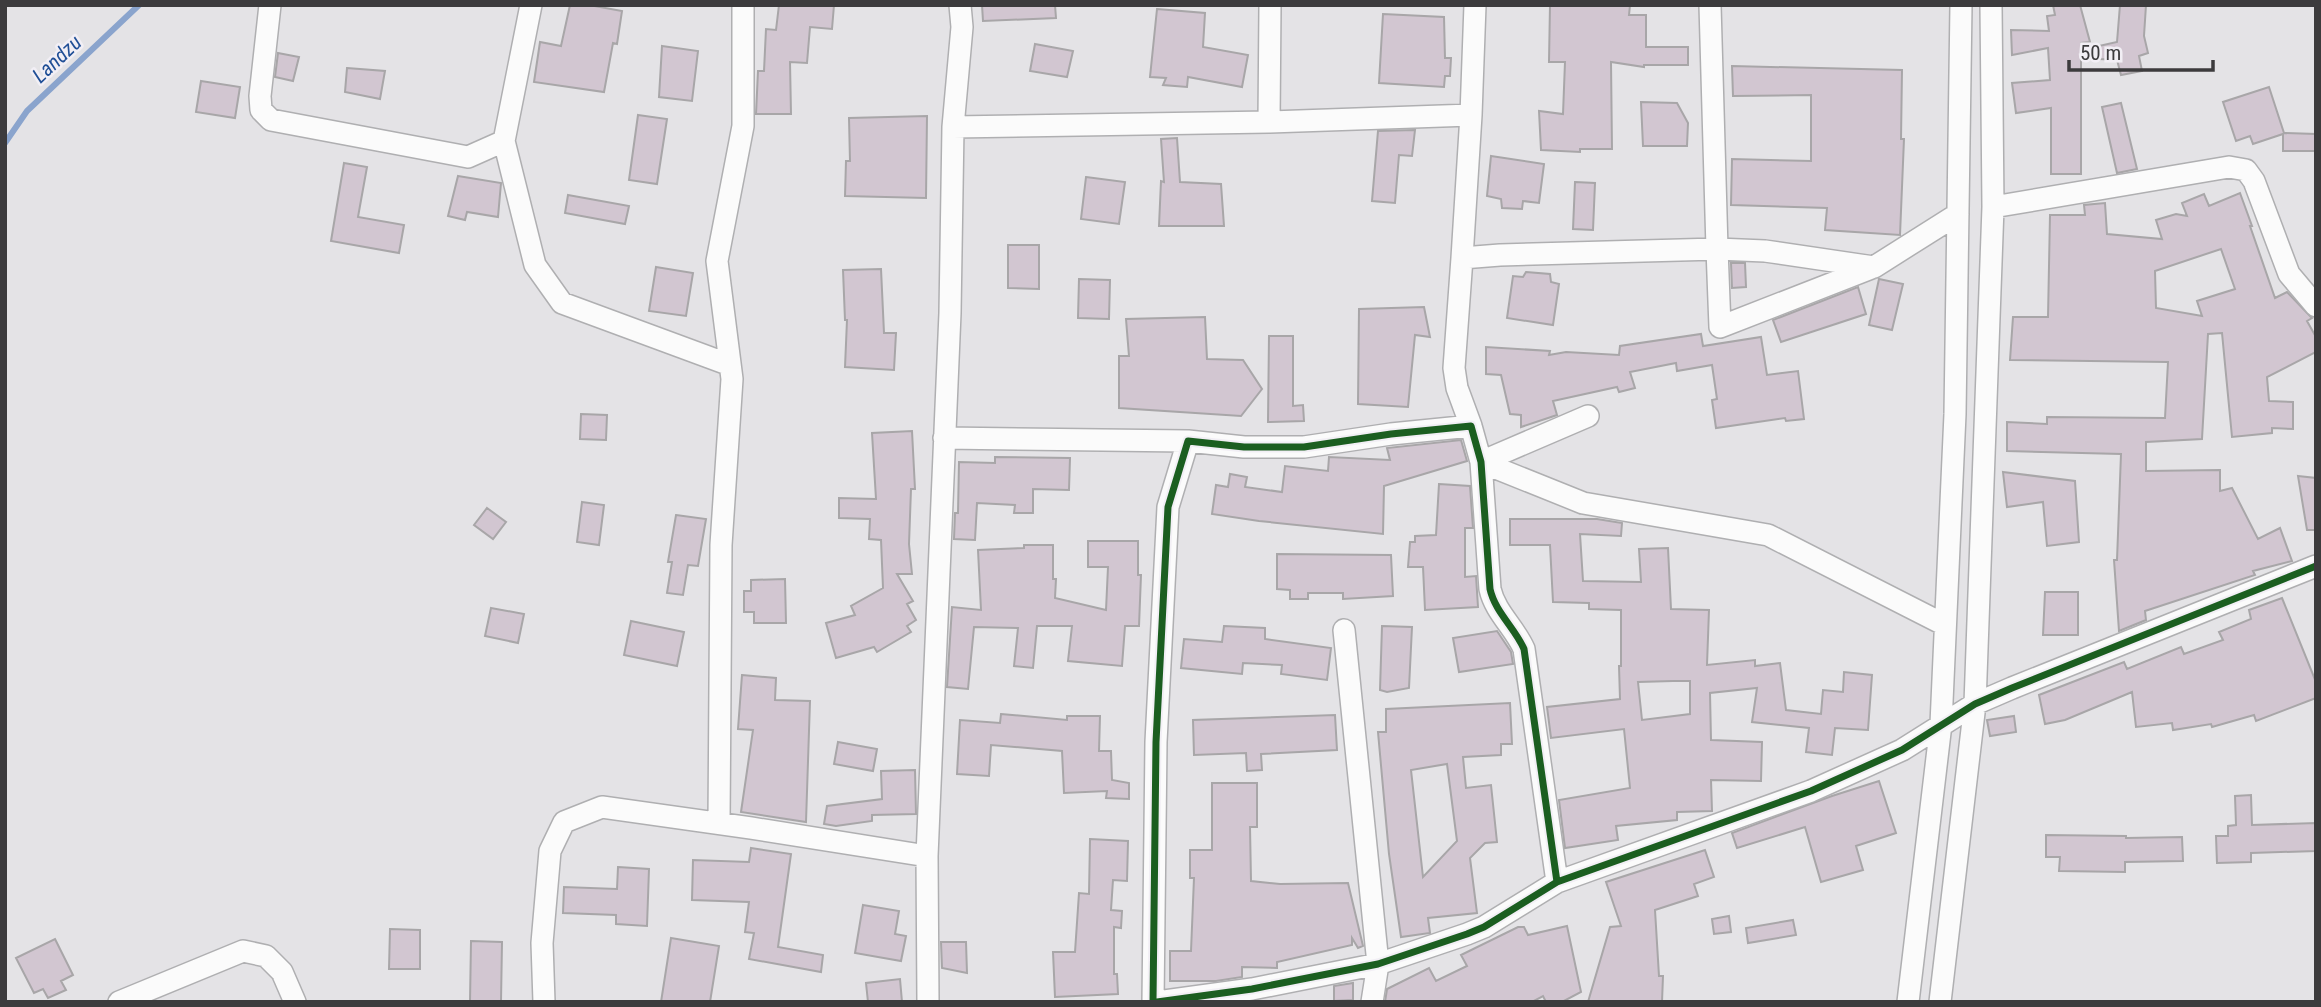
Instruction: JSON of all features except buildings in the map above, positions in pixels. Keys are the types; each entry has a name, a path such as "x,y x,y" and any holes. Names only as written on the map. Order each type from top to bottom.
{"street":[{"path":"270,5 260,96 261,110 271,120 468,157 504,141"},
{"path":"531,5 504,141 535,265 562,303 730,365"},
{"path":"719,824 721,545 732,379 717,261 743,127 743,5"},
{"path":"928,1002 927,856 950,313 953,127 962,27 960,5"},
{"path":"1269,122 1270,5"},
{"path":"1475,5 1471,115 1454,368 1457,388 1481,462 1493,602 1518,635 1524,649 1557,882"},
{"path":"1710,5 1720,327 1874,267 1958,214"},
{"path":"1908,1002 1941,724 1955,414 1961,5"},
{"path":"1940,1002 1975,704 1993,207 1991,5"},
{"path":"953,127 1269,122 1471,115"},
{"path":"1993,207 2229,167 2246,170 2254,181 2288,274 2316,306"},
{"path":"1462,258 1717,249 1765,251 1874,267"},
{"path":"1481,462 1588,416"},
{"path":"944,438 1188,441 1244,447 1304,447 1471,426"},
{"path":"1188,441 1168,507 1156,742 1155,1002 1252,989 1378,964 1484,927 1557,882 1811,790 1902,750 1975,704 2316,566"},
{"path":"1481,462 1583,503 1768,536 1945,625"},
{"path":"1344,630 1378,964 1372,1002"},
{"path":"544,1002 542,943 550,851 564,822 602,807 927,856"},
{"path":"119,1002 243,951 266,956 282,972 295,1002"}],"waterway":[{"name":"Landzu","path":"5,143 27,111 139,5"}],"cycle path":[{"path":"1153,1002 1156,742 1168,507 1188,441 1244,447 1304,447 1471,426 1481,462 1490,589 1496,605 1524,649 1557,882"},
{"path":"1157,1002 1252,989 1378,964 1467,934 1484,927 1557,882 1811,791 1902,750 1975,704 2316,566"}]}
